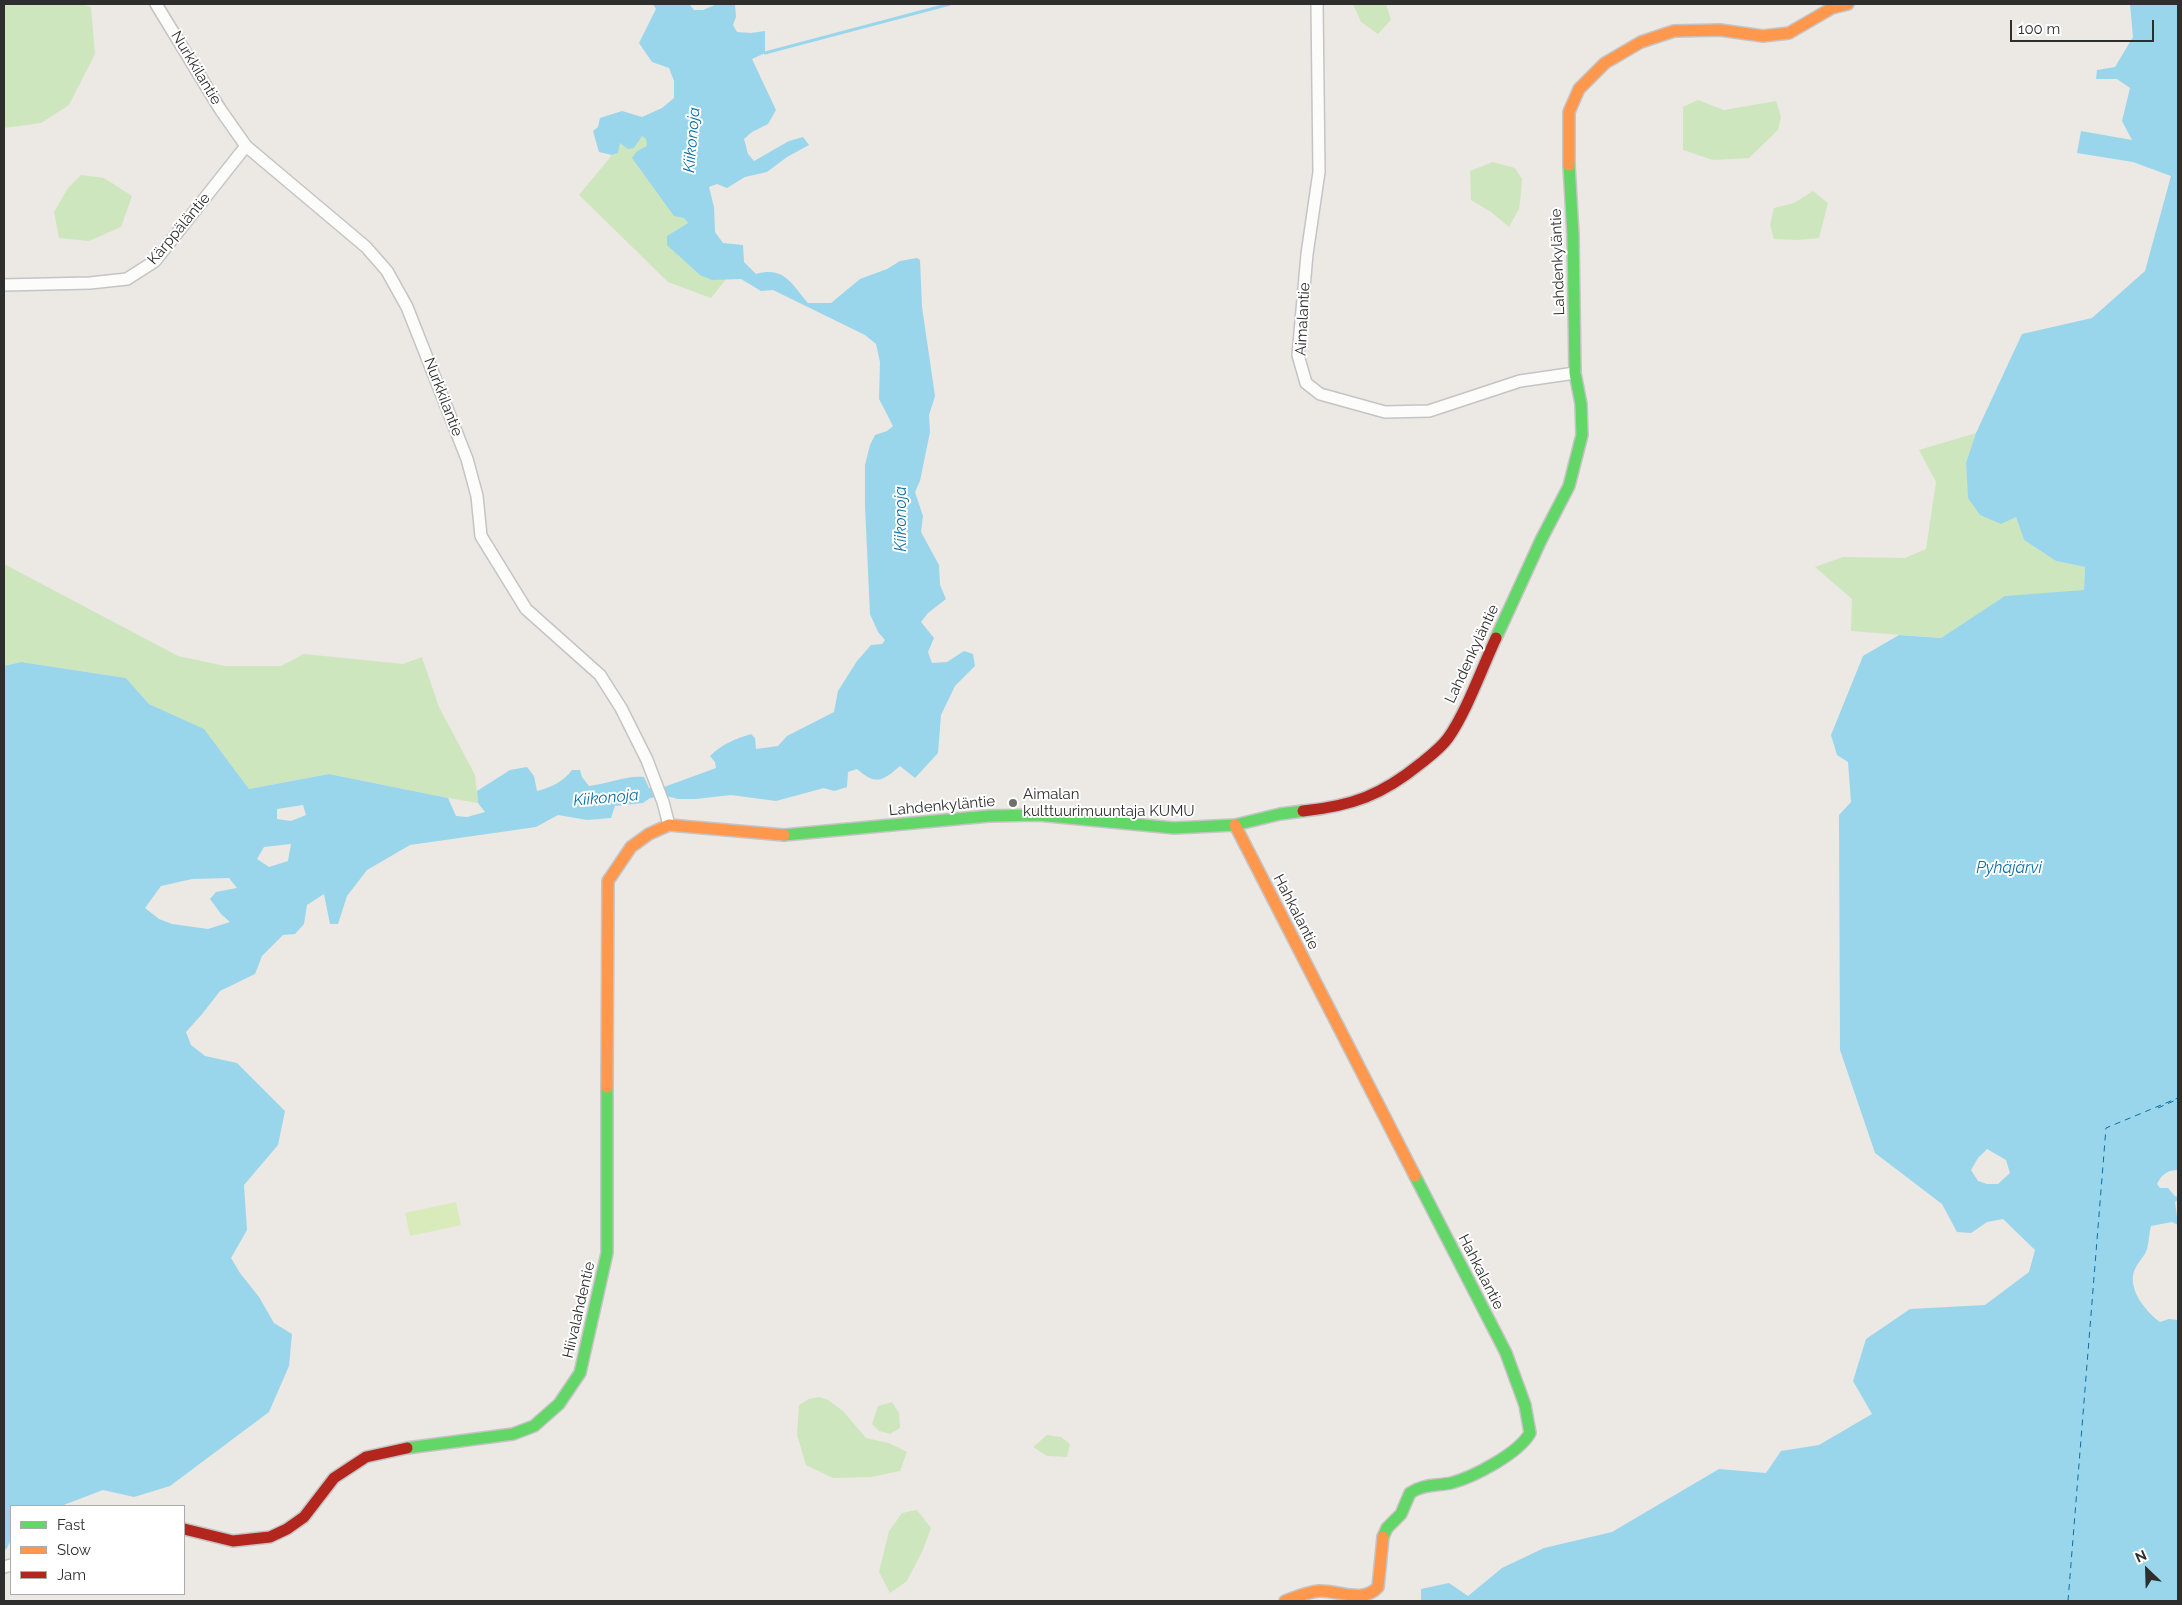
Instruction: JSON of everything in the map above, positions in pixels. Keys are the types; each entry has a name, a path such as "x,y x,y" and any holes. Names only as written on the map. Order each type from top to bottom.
{"street":[{"name":"Nurkkilantie","path":"156,4 220,110 246,146 366,247 388,271 407,307 467,459 477,496 481,536 526,609 600,675 621,708 647,760 669,825"},
{"name":"Aimalantie","path":"1317,4 1319,172 1307,254 1298,355 1306,383 1320,394 1385,412 1429,411 1520,381 1575,373"},
{"name":"Lahdenkyläntie","path":"669,825 781,835 989,816 1038,815 1174,828 1235,825 1280,814 1325,809 1360,801 1398,782 1433,754 1448,738 1461,714 1541,540 1569,486 1582,435 1581,404 1575,373 1573,236 1568,153 1569,112 1579,89 1604,63 1641,42 1674,31 1720,30 1764,36 1789,33 1832,8 1848,4"},
{"name":"Kärppäläntie","path":"4,285 90,283 127,279 155,262 246,146"},
{"name":"Hiivalahdentie","path":"185,1529 233,1541 270,1537 288,1529 304,1517 334,1478 366,1457 400,1449 513,1434 534,1426 559,1404 580,1373 607,1253 608,881 630,847 649,834 669,825"},
{"name":"Hahkalantie","path":"1235,825 1506,1353 1521,1392 1531,1432 1529,1438 1522,1445 1475,1473 1454,1482 1422,1487 1406,1497 1401,1513 1386,1529 1382,1539 1376,1593 1363,1599 1336,1592 1318,1591 1285,1601"}],"green space":[{"path":"4,4 81,4 91,7 95,54 69,105 41,123 4,128"},
{"path":"1353,4 1386,4 1391,20 1378,34 1361,22"},
{"path":"1698,100 1724,110 1776,101 1781,117 1778,130 1749,158 1713,160 1683,150 1683,107"},
{"path":"642,136 646,139 648,146 637,151 688,223 674,232 713,280 727,278 711,298 668,282 579,195 612,155 618,153 620,142"},
{"path":"1493,162 1515,168 1522,179 1519,209 1509,227 1491,212 1471,200 1470,171"},
{"path":"81,175 104,178 132,196 121,227 89,241 59,238 54,212 68,188"},
{"path":"1813,191 1828,203 1819,238 1797,240 1774,239 1770,225 1774,208 1794,203"},
{"path":"1976,433 1966,463 1968,497 1980,514 2016,517 2024,540 2056,561 2085,567 2084,591 2006,596 1941,638 1851,631 1852,599 1815,567 1843,557 1905,558 1926,549 1936,482 1919,450"},
{"path":"4,564 178,656 225,666 281,666 304,654 403,664 422,657 439,707 475,775 478,803 329,774 249,789 204,730 149,704 126,678 21,662 4,666"},
{"path":"456,1202 461,1225 410,1236 405,1213"},
{"path":"819,1397 828,1400 843,1411 866,1438 889,1443 907,1452 900,1471 871,1477 833,1478 806,1465 797,1435 799,1405 809,1399"},
{"path":"892,1402 899,1413 900,1428 890,1434 879,1431 872,1424 878,1406"},
{"path":"1047,1435 1061,1437 1070,1444 1067,1457 1047,1456 1033,1447"},
{"path":"917,1510 931,1528 922,1552 907,1581 890,1593 879,1572 889,1531 902,1513"}],"water":[{"name":"Kiikonoja","path":"653,4 689,4 694,10 703,10 717,4 735,4 736,17 733,25 737,32 765,31 765,53 752,59 776,110 768,124 752,132 744,139 748,154 754,161 789,141 803,137 809,145 787,157 767,172 745,177 727,188 717,184 709,187 714,207 715,232 723,243 743,245 744,262 756,274 774,272 780,274 791,283 808,303 831,303 860,279 887,269 900,261 917,258 920,260 922,307 935,396 929,415 930,432 920,481 915,492 923,516 921,532 939,565 940,585 946,599 928,613 921,622 934,638 928,652 932,663 947,662 964,651 973,654 975,666 955,686 941,715 938,753 915,778 900,766 879,780 869,778 857,769 848,772 847,787 834,791 824,788 776,801 731,795 696,799 678,799 666,796 650,798 643,803 615,806 611,818 587,820 558,815 536,827 410,845 367,870 347,896 338,924 330,924 324,894 307,905 304,924 295,934 283,935 262,956 255,974 220,991 186,1032 191,1045 205,1056 237,1063 285,1111 278,1145 244,1185 247,1230 231,1258 259,1297 274,1323 292,1334 289,1366 269,1412 170,1486 134,1497 103,1490 64,1505 10,1505 10,1542 6,1550 4,1548 4,666 21,662 126,678 149,704 204,729 249,789 329,774 448,798 456,816 467,817 485,812 478,803 477,791 510,770 527,767 534,776 537,791 557,784 572,770 580,770 582,777 589,786 624,778 644,777 649,788 664,787 716,768 715,762 710,756 724,745 751,734 755,738 756,749 778,746 787,736 834,712 838,691 857,661 871,645 882,644 885,640 878,632 870,614 865,506 865,465 870,445 875,435 887,431 893,426 879,399 880,362 876,344 865,335 773,290 761,291 741,279 712,280 700,275 667,245 667,236 688,223 684,218 674,216 632,158 637,151 647,146 646,139 642,136 634,148 628,149 620,143 618,153 612,155 599,152 593,131 598,127 600,118 622,111 642,117 662,108 674,98 674,81 669,68 652,62 639,43 656,9","holes":["303,805 306,815 291,821 277,819 277,809","291,844 288,861 269,867 257,859 264,847","229,878 237,888 216,892 210,899 221,914 230,922 208,929 172,924 159,919 145,908 161,886 192,879"]},
{"name":"Pyhäjärvi","path":"2130,4 2178,4 2178,1170 2166,1173 2157,1184 2160,1188 2168,1188 2178,1197 2178,1200 2175,1202 2178,1225 2172,1222 2151,1226 2147,1249 2136,1266 2133,1284 2139,1299 2160,1322 2169,1319 2178,1320 2178,1601 1421,1601 1421,1589 1449,1583 1468,1596 1502,1568 1544,1548 1612,1532 1719,1469 1766,1473 1781,1451 1819,1445 1872,1414 1853,1381 1866,1339 1910,1309 1985,1305 2029,1272 2035,1250 2003,1219 1987,1222 1971,1233 1957,1232 1942,1204 1875,1153 1840,1050 1839,815 1851,802 1848,762 1837,755 1831,735 1863,656 1899,635 1941,638 2005,596 2084,590 2085,567 2056,561 2024,540 2016,517 2001,524 1980,515 1968,498 1966,463 1976,433 2022,334 2092,318 2145,271 2171,176 2133,162 2077,153 2081,131 2132,140 2122,121 2130,88 2117,79 2096,79 2097,70 2115,67 2133,37","holes":["1987,1149 2006,1160 2010,1173 1998,1184 1987,1184 1978,1181 1971,1170 1978,1158"]}],"waterway":[{"path":"765,53 950,4"}],"ferry route":[{"path":"2068,1601 2106,1128 2178,1098"},
{"path":"2158,1108 2178,1099"}],"traffic: fast":[{"path":"1496,638 1541,540 1569,486 1582,435 1581,404 1575,373 1573,235 1569,165"},
{"path":"784,835 989,816 1038,815 1174,828 1235,825 1280,814 1303,811"},
{"path":"407,1448 513,1434 534,1426 559,1404 580,1373 607,1253 607,1087"},
{"path":"1383,1537 1387,1528 1401,1514 1410,1493 1425,1487 1461,1480 1483,1470 1506,1456 1524,1441 1530,1433 1525,1405 1506,1353 1415,1176"}],"traffic: slow":[{"path":"1569,165 1569,112 1579,89 1605,63 1641,42 1674,31 1720,30 1763,36 1789,33 1832,8 1848,4"},
{"path":"607,1087 608,881 631,847 649,834 669,825 784,835"},
{"path":"1235,825 1415,1176"},
{"path":"1285,1601 1319,1591 1350,1595 1365,1595 1372,1592 1378,1587 1383,1537"}],"traffic: jam":[{"path":"1303,811 1337,806 1366,797 1393,784 1435,752 1455,728 1496,638"},
{"path":"185,1529 233,1541 270,1537 287,1529 304,1517 334,1478 366,1457 407,1448"}],"place":[{"name":"Aimalan kulttuurimuuntaja KUMU","path":"1013,803"}]}
